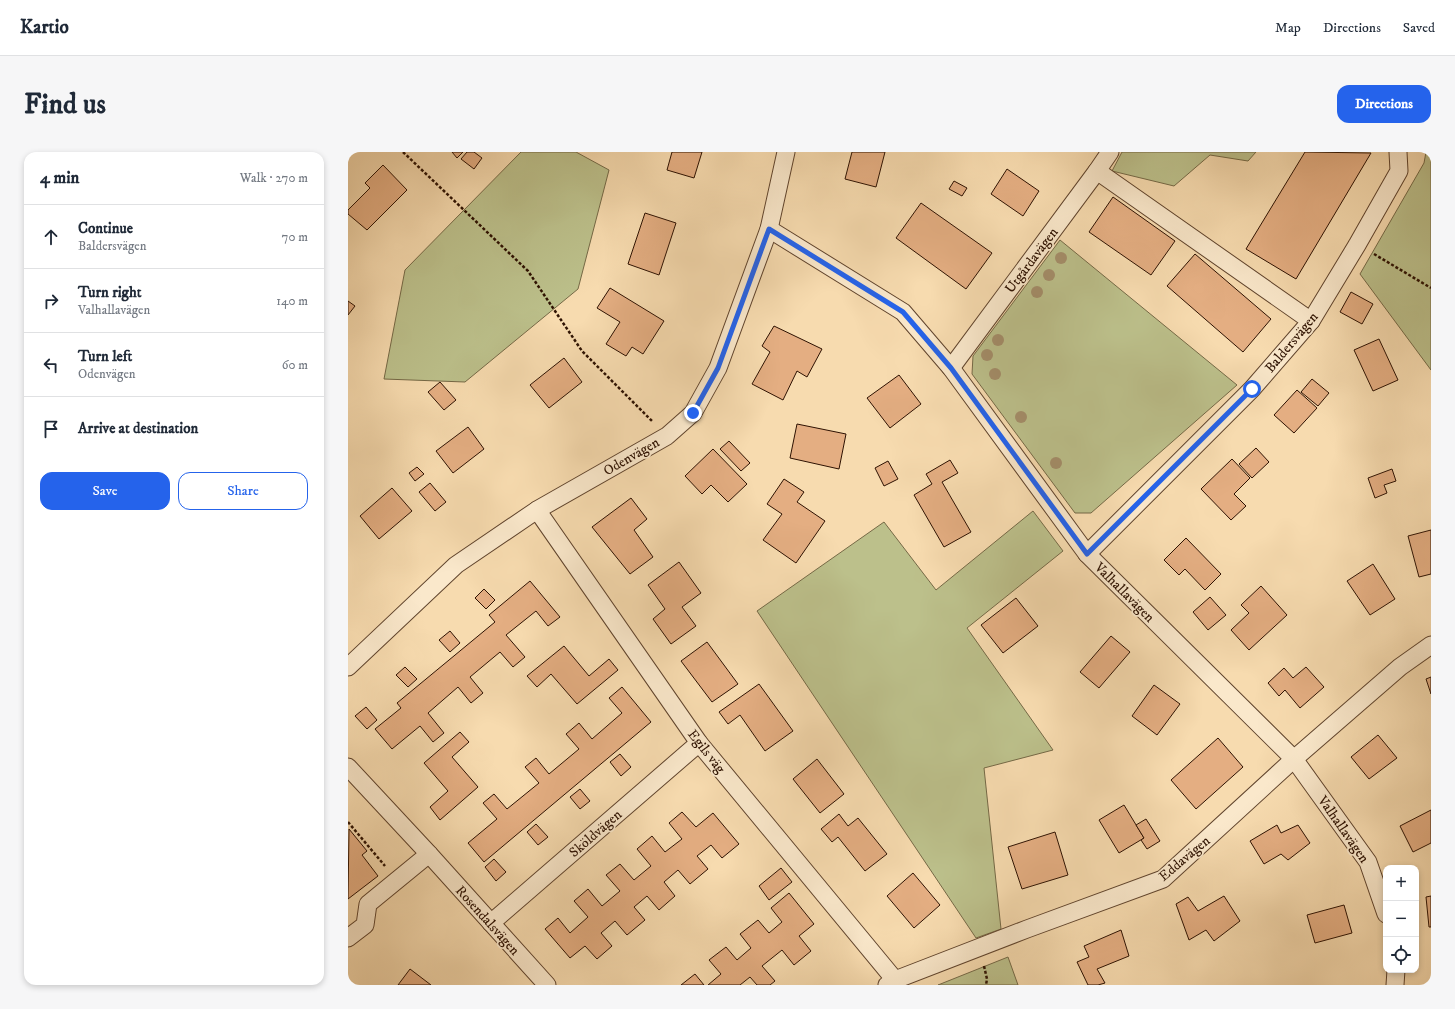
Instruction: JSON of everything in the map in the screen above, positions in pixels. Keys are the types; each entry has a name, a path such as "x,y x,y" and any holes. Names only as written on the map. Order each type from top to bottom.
{"street":[{"name":"Odenvägen","path":"348,667 456,565 537,510 667,436 693,413 718,368 769,229 786,152"},
{"name":"Utgårdavägen","path":"951,368 1110,152"},
{"name":"Baldersvägen","path":"1087,554 1252,389 1311,321 1399,172 1398,152"},
{"path":"1097,171 1311,321"},
{"name":"Valhallavägen","path":"769,229 903,312 951,368 1087,554 1294,759 1368,862 1383,905"},
{"name":"Egils väg","path":"537,510 699,743 891,982"},
{"name":"Eddavägen","path":"891,982 1163,879 1294,759 1400,667 1431,645"},
{"name":"Sköldvägen","path":"491,923 699,743"},
{"name":"Rosendalsvägen","path":"348,767 547,985"},
{"path":"348,938 365,925 368,904 398,881 429,854"},
{"path":"1395,985 1396,973"}],"path":[{"path":"404,152 528,271 582,351 667,436"},
{"path":"1425,152 1431,155"},
{"path":"1357,245 1431,288"},
{"path":"348,822 398,881"}],"green space":[{"path":"521,152 576,152 609,170 578,289 465,382 384,379 405,270"},
{"path":"1122,152 1256,152 1248,161 1210,155 1174,186 1112,171"},
{"path":"1426,152 1431,152 1431,370 1360,274 1424,163"},
{"path":"1060,240 1237,385 1091,513 1075,513 972,374 973,356"},
{"path":"1033,511 1063,551 967,628 1053,750 984,768 1001,929 976,938 757,611 884,522 936,590"},
{"path":"1008,957 1018,985 938,985"}],"building":[{"path":"452,152 463,152 457,158"},
{"path":"467,152 474,152 482,158 474,169 461,159"},
{"path":"672,152 702,152 694,178 667,170"},
{"path":"852,152 885,152 876,187 845,179"},
{"path":"1305,152 1371,153 1296,279 1246,249"},
{"path":"383,165 407,190 367,230 348,214 348,210 370,188 365,183"},
{"path":"1007,169 1039,191 1023,216 991,194"},
{"path":"954,181 967,188 962,196 949,189"},
{"path":"1113,197 1175,241 1151,275 1089,232"},
{"path":"921,203 992,253 966,289 896,238"},
{"path":"645,213 676,223 659,275 628,264"},
{"path":"1195,254 1271,319 1243,352 1167,286"},
{"path":"610,288 664,321 643,354 632,347 626,356 606,344 620,322 597,308"},
{"path":"1351,292 1373,304 1362,324 1340,312"},
{"path":"348,301 355,306 348,315"},
{"path":"774,326 822,349 807,377 797,371 783,400 752,384 770,352 762,346"},
{"path":"1379,339 1398,380 1373,391 1354,350"},
{"path":"564,358 582,382 549,408 530,385"},
{"path":"899,375 921,404 890,428 867,398"},
{"path":"1312,379 1329,393 1318,406 1301,392"},
{"path":"440,382 456,400 444,410 428,392"},
{"path":"1297,390 1317,408 1294,433 1274,415"},
{"path":"797,424 846,434 839,469 790,458"},
{"path":"468,427 484,449 453,473 436,451"},
{"path":"729,441 750,463 741,471 720,449"},
{"path":"1256,448 1269,462 1252,478 1239,464"},
{"path":"713,449 747,484 728,502 711,485 702,494 685,476"},
{"path":"1232,459 1250,478 1234,494 1246,506 1231,520 1201,489"},
{"path":"950,460 958,473 942,482 971,532 944,547 914,495 932,484 926,474"},
{"path":"888,461 898,479 884,486 875,468"},
{"path":"417,467 424,474 415,481 409,473"},
{"path":"1392,469 1396,481 1384,485 1387,493 1375,498 1368,478"},
{"path":"784,479 804,492 797,502 825,521 796,563 763,540 782,514 767,504"},
{"path":"430,483 446,502 435,511 419,492"},
{"path":"392,488 412,511 379,539 360,516"},
{"path":"631,498 647,519 634,530 653,557 630,574 592,527"},
{"path":"1431,530 1431,574 1419,577 1408,536"},
{"path":"1186,538 1221,574 1205,590 1185,569 1179,575 1164,560"},
{"path":"679,562 701,593 682,607 696,626 671,644 653,619 665,609 648,585"},
{"path":"1373,564 1395,599 1370,615 1347,581"},
{"path":"530,581 560,617 548,626 536,611 506,635 525,657 513,667 500,652 470,677 483,693 471,703 458,687 428,713 444,733 433,742 420,726 392,749 375,729 401,708 397,703 495,622 489,615"},
{"path":"1261,586 1287,615 1249,650 1231,630 1249,613 1241,605"},
{"path":"484,589 495,600 486,609 475,598"},
{"path":"1210,597 1226,615 1208,630 1193,612"},
{"path":"1016,598 1038,626 1003,653 981,625"},
{"path":"450,631 460,643 450,652 439,640"},
{"path":"1111,636 1130,652 1099,688 1080,672"},
{"path":"707,642 738,684 712,702 681,661"},
{"path":"564,646 589,676 609,659 618,670 577,704 551,674 537,687 527,676"},
{"path":"405,667 417,679 408,687 396,675"},
{"path":"1306,667 1324,687 1300,708 1285,690 1279,696 1268,683 1284,668 1293,678"},
{"path":"1431,677 1431,694 1426,679"},
{"path":"759,684 793,731 765,751 740,715 728,724 719,712"},
{"path":"1154,685 1180,704 1157,735 1132,716"},
{"path":"622,687 651,722 484,862 468,843 497,819 483,803 494,794 507,809 539,783 525,767 536,758 549,774 579,749 566,734 579,723 592,739 622,713 609,698"},
{"path":"366,707 377,720 367,729 355,716"},
{"path":"460,732 469,742 452,757 478,787 440,820 430,807 448,791 424,763"},
{"path":"1378,735 1397,758 1369,779 1351,757"},
{"path":"1218,738 1243,767 1196,809 1171,780"},
{"path":"620,754 631,767 621,776 610,762"},
{"path":"817,759 844,794 820,813 793,779"},
{"path":"580,789 590,801 580,809 570,797"},
{"path":"1124,805 1144,838 1119,853 1099,820"},
{"path":"1431,810 1431,843 1413,852 1400,826"},
{"path":"682,812 696,827 713,813 739,844 722,858 711,845 697,856 708,869 690,884 678,870 664,882 675,896 659,910 647,896 634,907 645,920 627,935 615,921 601,933 612,946 597,959 585,946 570,958 545,929 558,918 570,933 588,917 574,901 588,889 602,906 620,891 606,875 620,864 634,880 651,866 637,849 652,836 665,852 682,839 669,823"},
{"path":"839,814 848,826 858,818 887,854 865,871 838,837 832,842 821,829"},
{"path":"1146,819 1160,841 1147,849 1141,840 1144,838 1136,825"},
{"path":"536,824 548,837 538,845 527,832"},
{"path":"1277,825 1281,833 1298,825 1310,843 1288,860 1281,854 1264,864 1250,841"},
{"path":"349,829 367,851 362,855 378,876 348,899"},
{"path":"1055,832 1068,875 1022,889 1008,847"},
{"path":"494,859 506,872 496,881 485,867"},
{"path":"781,868 792,882 769,900 759,886"},
{"path":"913,873 940,905 914,928 887,896"},
{"path":"789,893 814,924 799,936 811,951 794,965 782,950 762,966 775,981 770,985 757,985 750,977 740,985 708,985 721,974 709,960 726,947 737,960 751,948 740,934 758,920 769,933 782,922 771,908"},
{"path":"1224,896 1240,921 1214,941 1206,930 1189,940 1176,904 1188,897 1198,911"},
{"path":"1431,896 1431,927 1429,927 1426,897"},
{"path":"1344,905 1352,933 1315,943 1307,915"},
{"path":"1121,930 1129,956 1097,969 1105,983 1088,985 1077,962 1089,957 1084,946"},
{"path":"410,969 431,985 398,985"},
{"path":"695,974 704,985 681,985"}],"route":[{"path":"693,413 718,368 769,229 903,312 951,368 1087,554 1252,389"}]}
